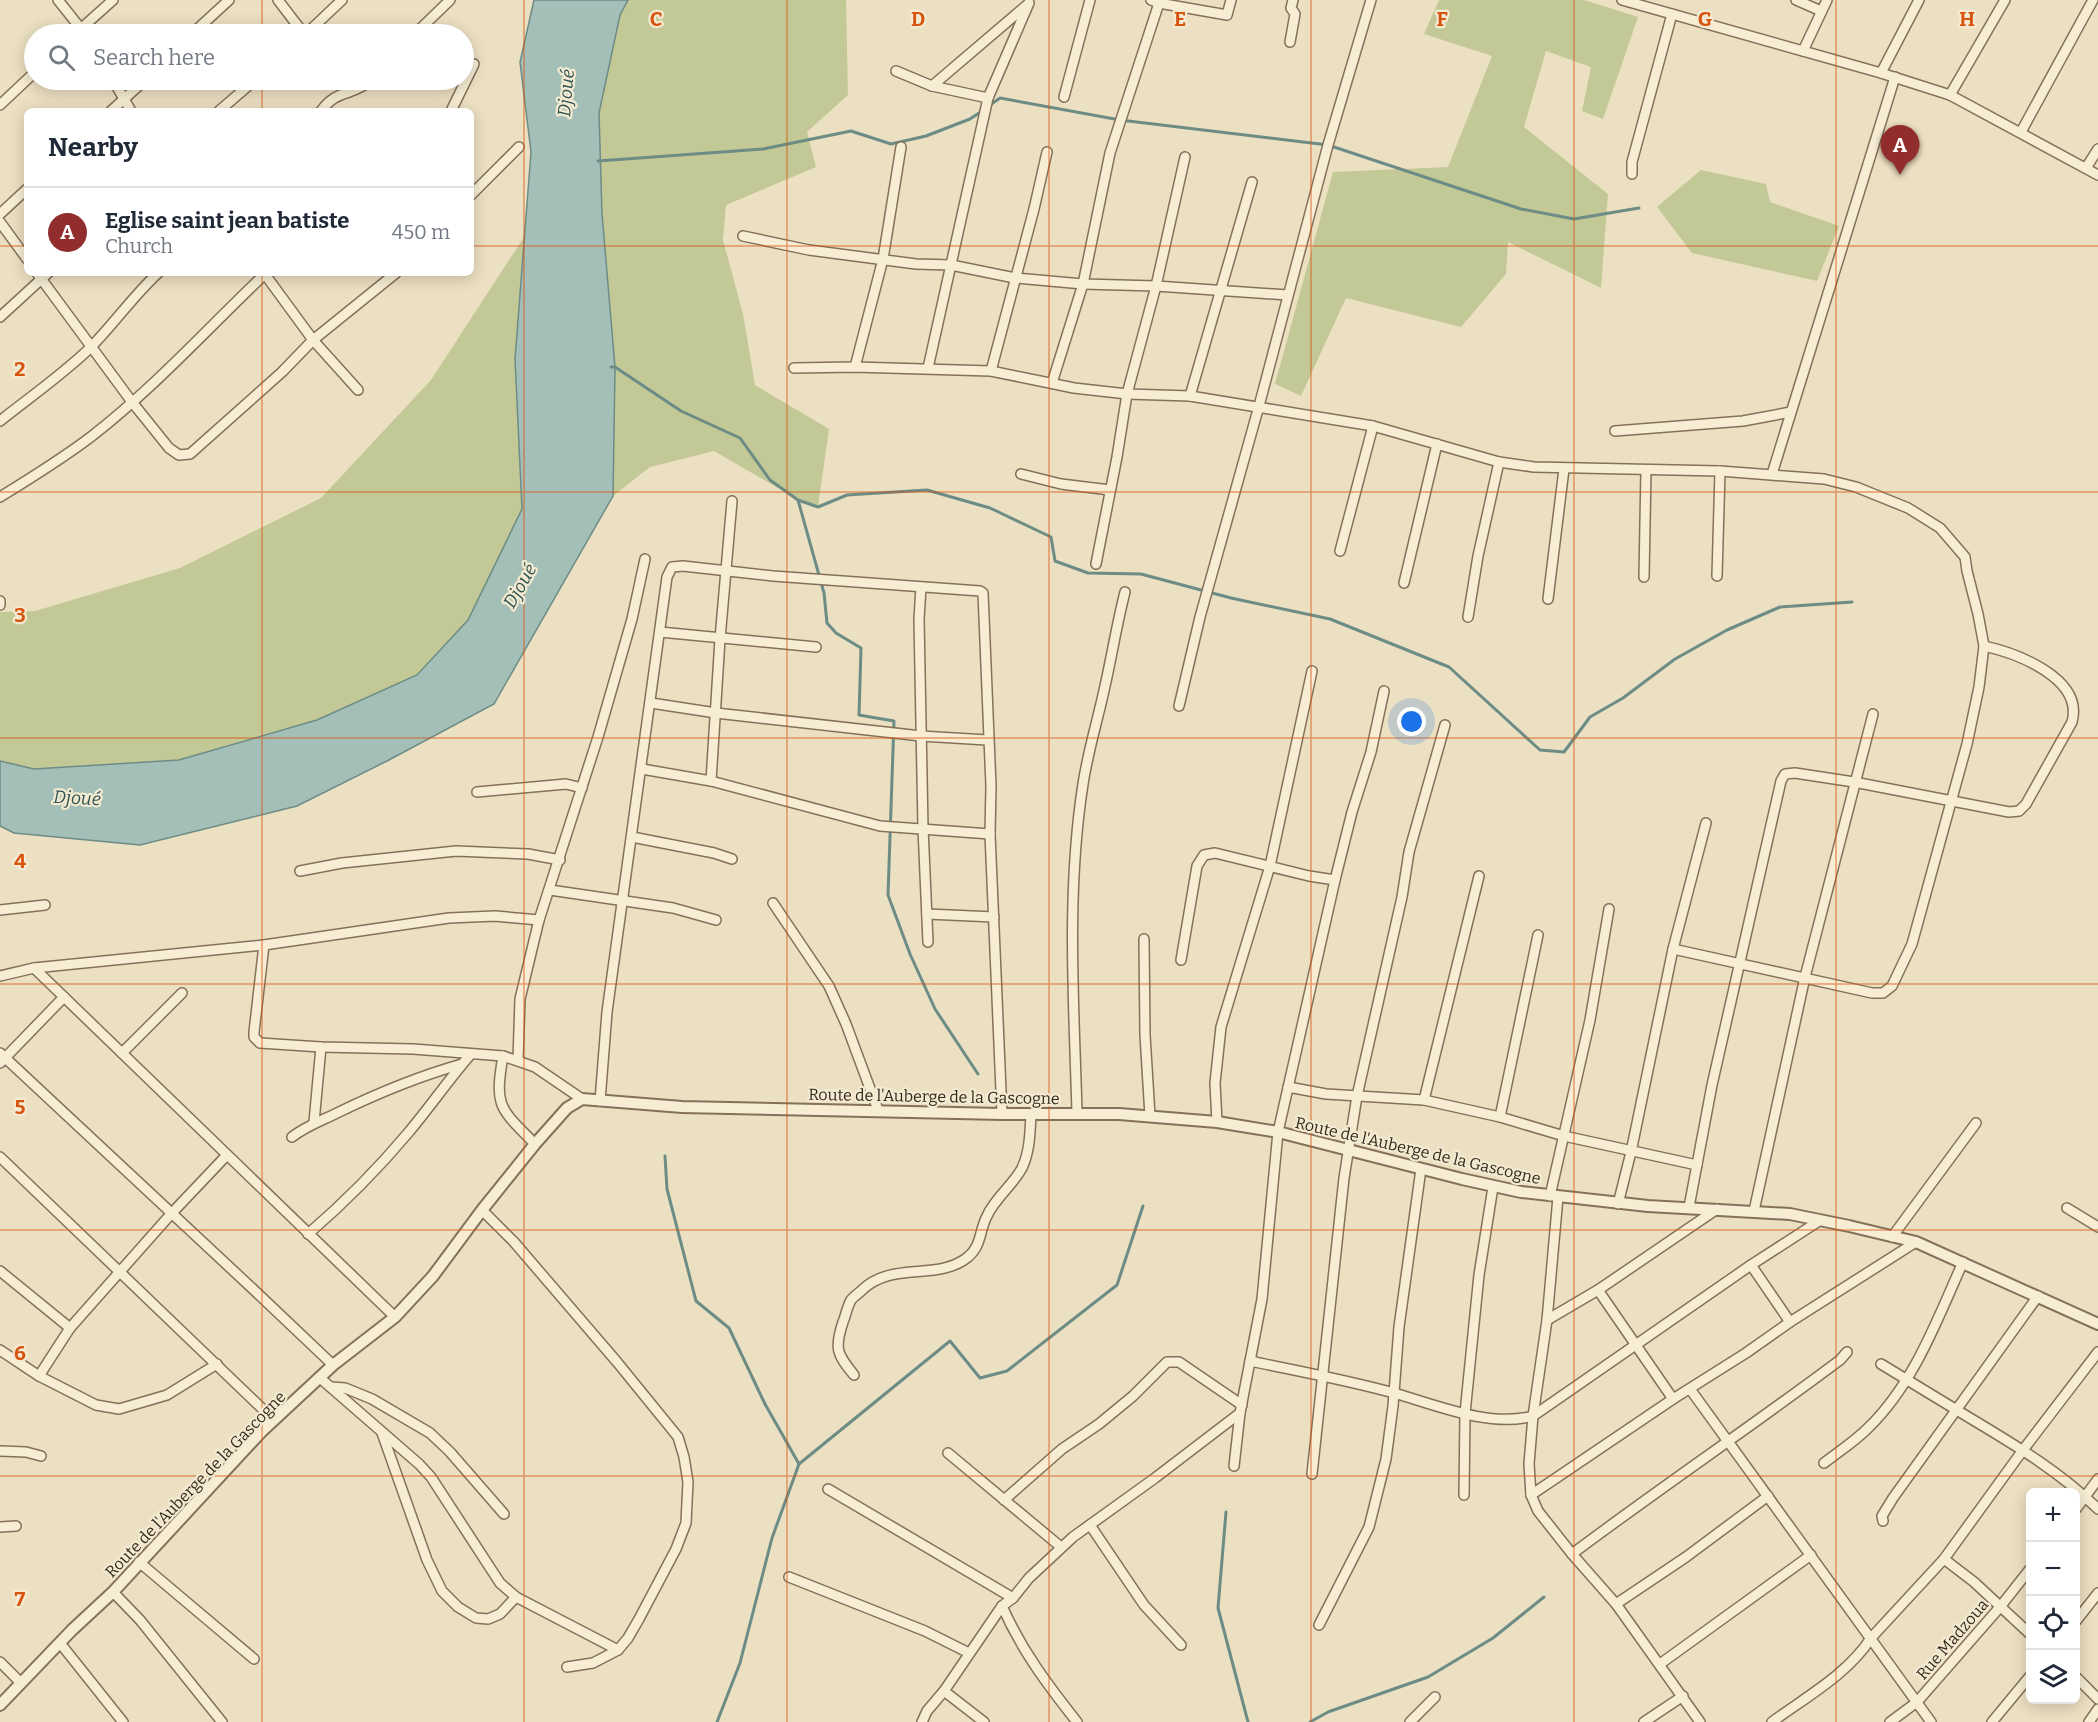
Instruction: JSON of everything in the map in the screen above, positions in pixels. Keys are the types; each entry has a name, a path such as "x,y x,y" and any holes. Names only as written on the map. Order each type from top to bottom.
{"street":[{"path":"57,0 74,24"},
{"path":"89,24 113,0"},
{"path":"203,24 229,0"},
{"path":"278,0 297,24"},
{"path":"316,24 342,0"},
{"path":"425,24 450,0"},
{"path":"1064,97 1090,0"},
{"path":"1052,383 1083,285 1110,153 1156,1 1227,15 1231,0"},
{"path":"1290,42 1295,14 1291,8 1293,0"},
{"path":"1179,706 1200,617 1328,145 1371,0"},
{"path":"1622,0 1895,77 1950,95 2098,175"},
{"path":"1796,0 1821,11"},
{"path":"1803,51 1827,0"},
{"path":"1881,73 1919,0"},
{"path":"1950,95 2005,0"},
{"path":"2021,132 2093,0"},
{"path":"932,86 1031,2"},
{"path":"928,368 988,98 1031,2"},
{"path":"1632,174 1632,162 1672,14"},
{"path":"896,71 932,86 988,98"},
{"path":"1772,474 1895,77"},
{"path":"0,105 24,82"},
{"path":"118,90 129,108"},
{"path":"114,108 134,90"},
{"path":"222,108 243,90"},
{"path":"324,108 337,95 356,90"},
{"path":"452,108 461,90"},
{"path":"474,192 519,147"},
{"path":"855,367 883,259 901,147"},
{"path":"2086,168 2098,149"},
{"path":"991,371 1047,152"},
{"path":"1096,564 1127,394 1156,286 1185,157"},
{"path":"1190,396 1252,182"},
{"path":"0,214 24,192"},
{"path":"0,222 24,255"},
{"path":"743,236 809,250 916,264 951,266 1015,278 1083,285 1156,286 1288,295"},
{"path":"0,317 41,276"},
{"path":"43,276 132,402 169,448 179,455 190,454 282,372 314,340 392,276"},
{"path":"0,421 57,377 91,346 138,291 155,276"},
{"path":"0,497 92,436 132,402 262,276"},
{"path":"267,276 314,340 358,390"},
{"path":"794,368 928,368 991,371 1074,388 1127,394 1190,396 1373,426 1499,462 1533,467 1720,471 1824,479 1856,487 1908,508 1940,528 1965,556 1966,571 1984,646 1970,732 1952,801 1912,944 1892,986 1883,993 1872,993 1673,949"},
{"path":"1615,431 1743,422 1791,412"},
{"path":"1340,551 1373,426"},
{"path":"1404,583 1437,444"},
{"path":"1468,617 1478,556 1499,462"},
{"path":"1548,599 1564,469"},
{"path":"1644,577 1646,470"},
{"path":"1717,576 1720,471"},
{"path":"1021,474 1061,484 1110,490"},
{"path":"711,781 732,501"},
{"path":"518,1060 520,999 539,920 560,860 632,619 645,559"},
{"path":"600,1101 607,1012 667,577 672,567 683,566 773,576 921,587 951,587 983,593 986,629 987,740 991,786 993,917 1002,1114"},
{"path":"921,587 921,736 928,942"},
{"path":"1077,1113 1072,944 1078,840 1083,786 1090,749 1125,592"},
{"path":"660,632 816,647"},
{"path":"1689,1207 1739,962 1781,781 1785,774 1795,773 2009,812 2019,811 2026,804 2075,713 2066,691 2037,665 2009,652 1984,646"},
{"path":"1216,1122 1215,1083 1221,1027 1270,866 1312,671"},
{"path":"1234,1466 1241,1409 1262,1299 1278,1132 1335,880 1352,812 1371,752 1384,691"},
{"path":"651,703 716,713 921,736 987,740"},
{"path":"1754,1211 1805,977 1873,714"},
{"path":"1312,1474 1348,1150 1357,1096 1409,852 1445,725"},
{"path":"642,769 711,781 880,826 990,834"},
{"path":"477,792 566,784 582,788"},
{"path":"1618,1204 1673,949 1706,823"},
{"path":"632,837 732,859"},
{"path":"300,871 342,863 456,851 528,854 560,860"},
{"path":"1180,960 1197,866 1204,855 1215,853 1335,880"},
{"path":"1424,1100 1479,876"},
{"path":"550,890 673,908 716,920"},
{"path":"773,903 829,986 846,1024 878,1110"},
{"path":"0,910 45,905"},
{"path":"1609,909 1590,1020 1564,1136 1554,1197 1547,1320 1533,1416 1529,1464 1532,1495 1538,1511 1616,1604 1700,1722"},
{"path":"927,914 993,917"},
{"path":"0,976 34,968 264,945 449,918 495,916 539,920"},
{"path":"1500,1117 1538,936"},
{"path":"1144,939 1145,1035 1150,1116"},
{"path":"264,945 254,1037 260,1043 503,1056 535,1067 582,1100"},
{"path":"34,968 395,1317"},
{"path":"122,1053 182,993"},
{"path":"64,998 2,1058 333,1365"},
{"path":"314,1122 321,1047"},
{"path":"308,1234 346,1201 387,1157 471,1054"},
{"path":"503,1056 498,1096 505,1112 535,1144"},
{"path":"292,1137 314,1122 416,1077 462,1064"},
{"path":"1288,1087 1326,1094 1424,1100 1500,1117 1564,1136 1631,1152 1697,1165"},
{"name":"Route de l'Auberge de la Gascogne","path":"0,1705 113,1592 274,1420 333,1365 395,1317 433,1276 535,1144 567,1108 582,1100 682,1107 1002,1114 1077,1113 1216,1122 1278,1132 1493,1187 1618,1204 1790,1214 1850,1226 1916,1242 2098,1324"},
{"path":"854,1375 839,1357 836,1347 851,1300 868,1283 880,1278 897,1272 933,1270 956,1264 968,1257 978,1246 990,1209 1021,1169 1028,1149 1031,1114"},
{"path":"1892,1238 1976,1124"},
{"path":"39,1376 70,1328 226,1156"},
{"path":"0,1157 274,1420"},
{"path":"1319,1625 1369,1527 1386,1459 1399,1327 1420,1169"},
{"path":"1464,1495 1465,1413 1479,1275 1493,1187"},
{"path":"2067,1208 2098,1227"},
{"path":"1547,1320 1598,1290 1717,1209"},
{"path":"482,1210 514,1242 617,1362 678,1437 684,1457 688,1482 686,1523 676,1549 639,1619 618,1650 593,1663 567,1667"},
{"path":"1250,1361 1393,1393 1465,1413 1518,1420 1533,1416 1636,1343 1819,1221"},
{"path":"1532,1495 1673,1399 1916,1242"},
{"path":"1824,1463 1867,1429 1885,1410 1907,1380 1963,1262"},
{"path":"1751,1265 1790,1322"},
{"path":"0,1271 70,1328"},
{"path":"1598,1290 1673,1399"},
{"path":"1883,1521 1882,1516 1893,1498 2038,1296"},
{"path":"0,1350 39,1376 96,1405 118,1409 167,1395 218,1364"},
{"path":"1572,1554 1840,1360 1847,1352"},
{"path":"1772,1722 1844,1669 1944,1559 2098,1352"},
{"path":"1004,1500 1062,1449 1099,1424 1133,1396 1167,1362 1179,1362 1241,1409"},
{"path":"1881,1364 2023,1450 2085,1496 2098,1509"},
{"path":"320,1378 419,1464 431,1478 500,1582 516,1597 618,1650"},
{"path":"331,1387 345,1388 372,1400 430,1433 450,1452 504,1514"},
{"path":"1690,1389 1930,1722"},
{"path":"922,1722 927,1711 944,1691 1002,1606 1013,1598 1029,1578 1061,1547 1155,1478 1241,1409"},
{"path":"381,1431 427,1560 442,1591 458,1607 476,1618 488,1619 500,1614 516,1597"},
{"path":"0,1451 26,1452 41,1456"},
{"path":"948,1453 1061,1547"},
{"path":"2080,1503 2098,1479"},
{"path":"828,1489 1013,1598"},
{"path":"1616,1604 1686,1557 1768,1496"},
{"path":"1090,1525 1144,1605 1180,1645"},
{"path":"0,1527 16,1526"},
{"path":"1660,1664 1811,1555"},
{"path":"1944,1559 1974,1582 2026,1630"},
{"path":"140,1562 254,1659"},
{"name":"Rue Madzoua","path":"1890,1722 1917,1702 2026,1575"},
{"path":"789,1577 925,1631 969,1653"},
{"path":"113,1592 140,1620 222,1722"},
{"path":"2080,1616 2098,1593"},
{"path":"1002,1606 1026,1654 1077,1722"},
{"path":"60,1643 123,1722"},
{"path":"0,1662 21,1683"},
{"path":"2080,1681 2098,1699"},
{"path":"1992,1722 2026,1682"},
{"path":"944,1691 984,1722"},
{"path":"1644,1722 1683,1696"},
{"path":"1410,1722 1436,1697"},
{"path":"2088,1722 2098,1709"}],"green space":[{"path":"628,0 846,0 848,95 807,132 816,167 726,205 723,240 743,314 755,385 829,429 818,507 783,491 714,451 650,467 613,496 615,367 602,214 599,113 620,14"},
{"path":"1439,0 1584,0 1638,17 1603,119 1582,111 1591,67 1546,51 1524,127 1608,194 1601,288 1508,242 1506,274 1461,327 1346,298 1301,396 1275,384 1333,172 1448,167 1492,56 1424,34"},
{"path":"1701,170 1766,184 1770,202 1839,226 1817,281 1692,253 1657,207"},
{"path":"526,234 515,359 522,509 468,620 417,675 317,720 179,760 34,769 0,761 0,612 35,611 180,568 321,498 431,380"}],"water":[{"name":"Djoué","path":"534,0 628,0 620,15 599,113 602,214 615,367 613,496 494,704 297,806 140,845 14,833 0,826 0,761 34,769 179,760 317,720 417,675 468,620 522,509 515,359 531,152 520,62"}],"waterway":[{"path":"990,105 1000,98 1120,120 1328,145 1521,209 1574,219 1639,208"},
{"path":"598,161 763,149 851,131 891,144 926,136 970,119 982,111"},
{"path":"611,367 615,367 681,411 740,438 770,480 798,500 818,507 847,495 927,490 990,508 1051,537 1055,561 1088,573 1141,574 1231,598 1330,619 1449,667 1540,750 1564,752 1590,717 1623,698 1675,659 1727,630 1780,607 1852,602"},
{"path":"798,500 824,593 827,623 836,633 861,648 859,715 894,721 888,895 910,954 935,1009 978,1074"},
{"path":"665,1156 667,1189 696,1301 729,1328 765,1404 799,1464"},
{"path":"717,1722 740,1663 772,1538 799,1464 950,1341 980,1378 1007,1371 1117,1285 1143,1206"},
{"path":"1226,1512 1218,1608 1248,1722"},
{"path":"1310,1722 1328,1712 1428,1677 1493,1638 1544,1597"}],"place":[{"name":"Eglise saint jean batiste","path":"1900,175"}]}
